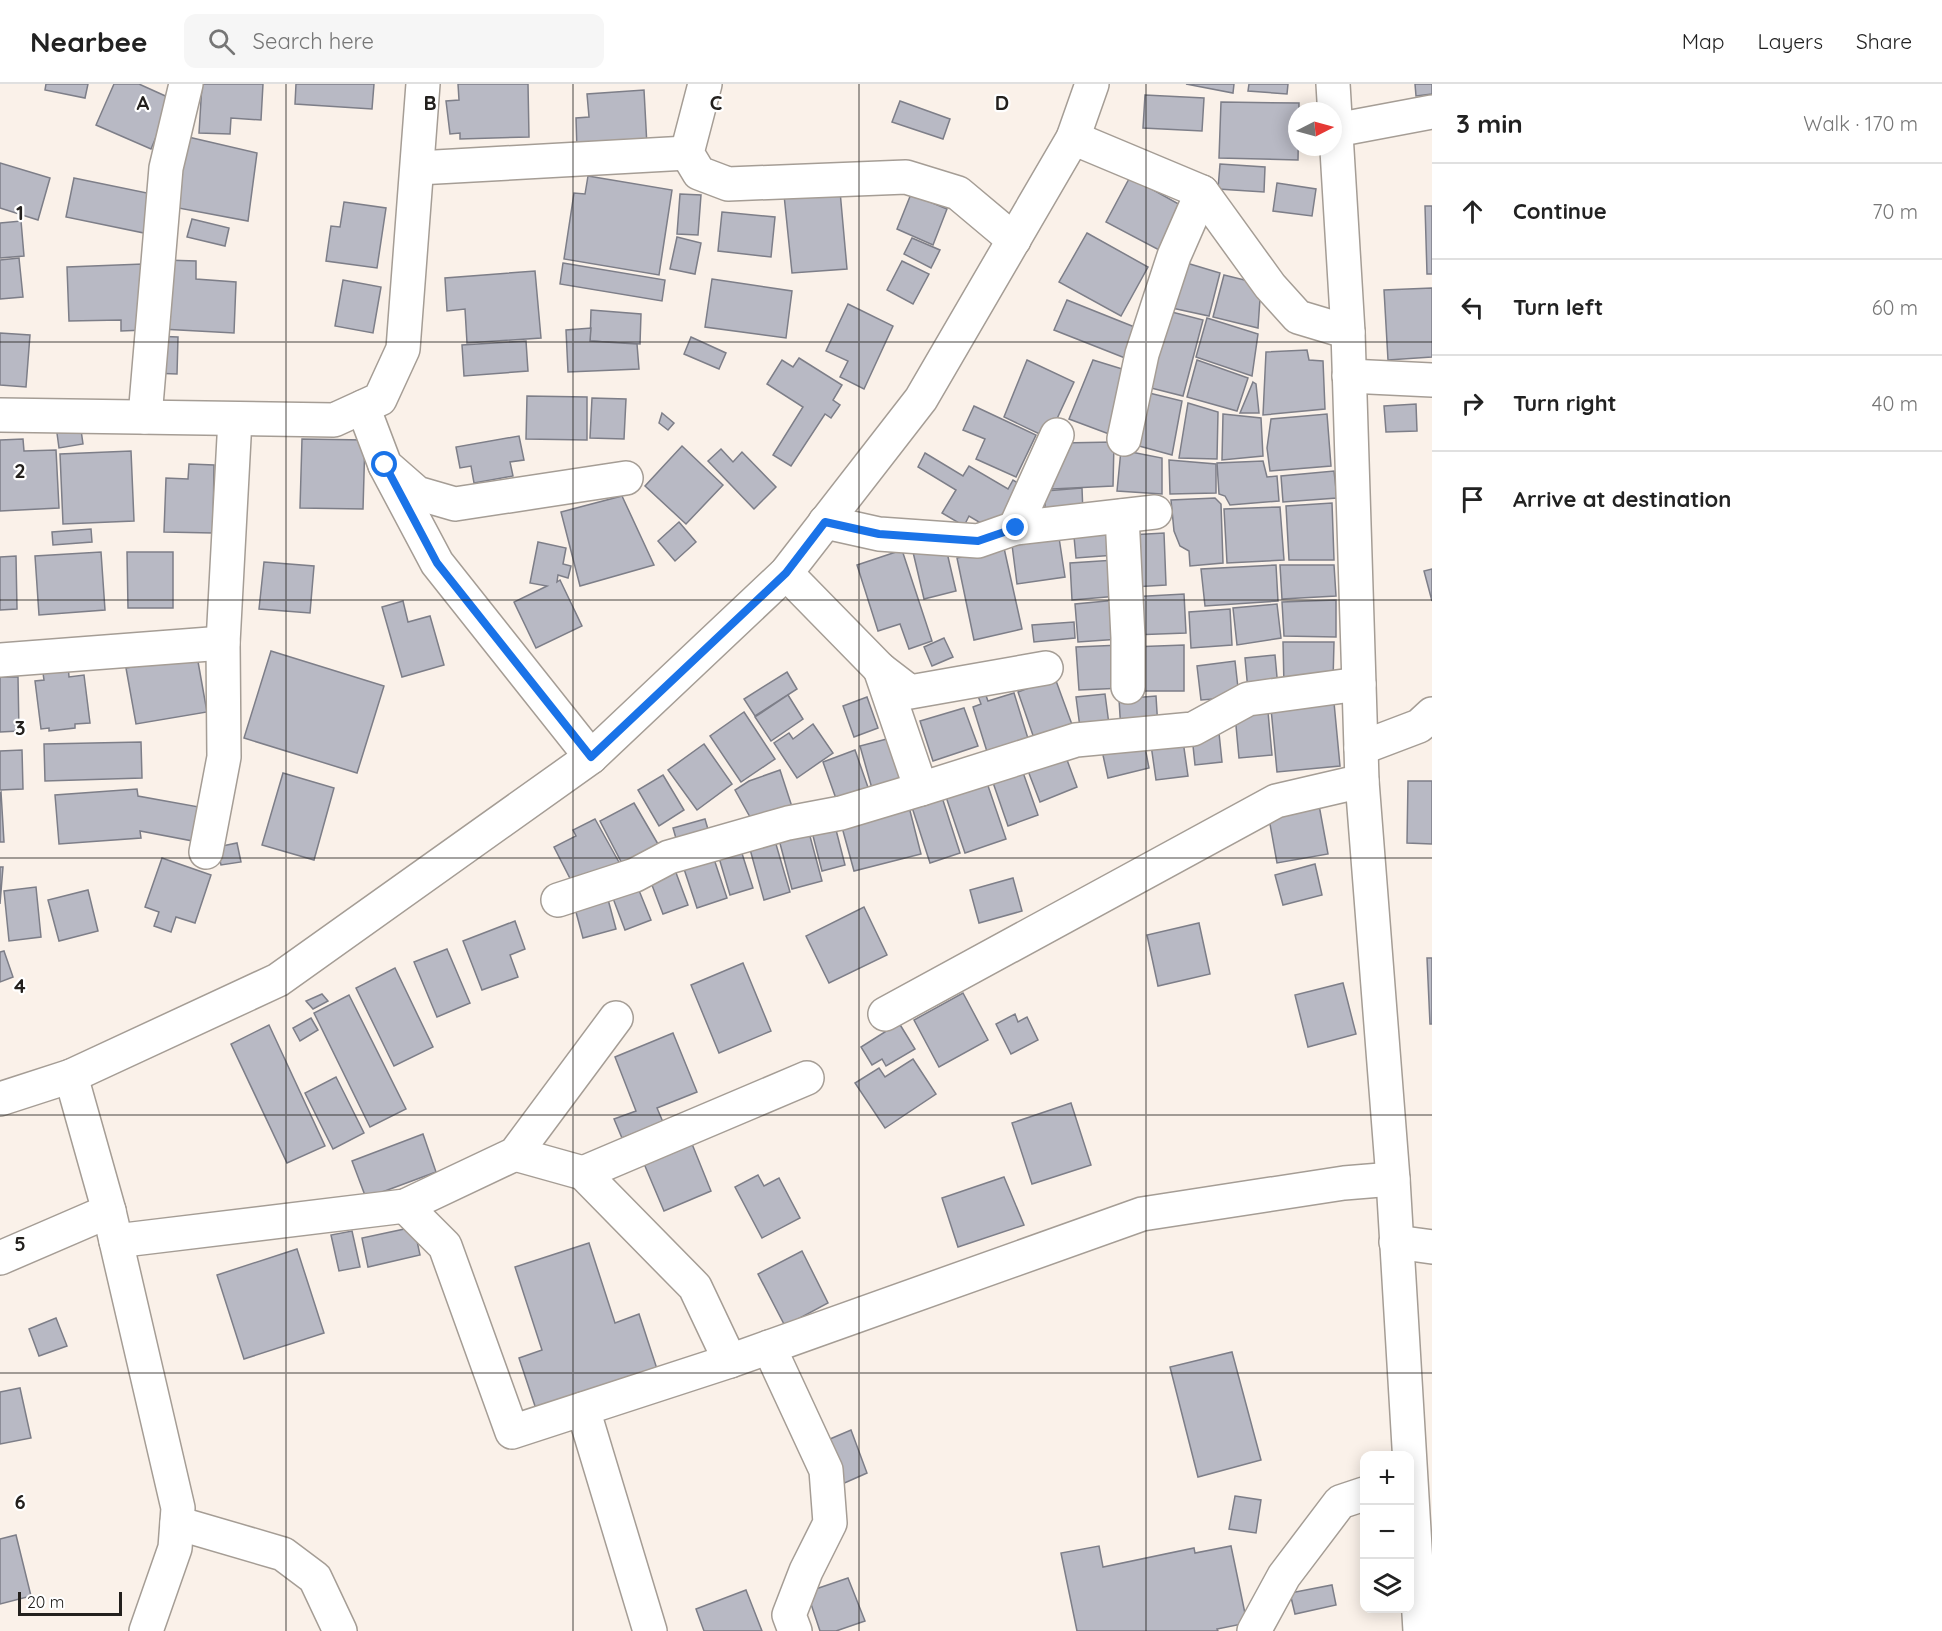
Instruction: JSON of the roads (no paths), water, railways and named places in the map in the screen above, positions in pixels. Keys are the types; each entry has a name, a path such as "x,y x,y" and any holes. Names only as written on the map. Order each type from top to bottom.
{"street":[{"path":"145,417 166,168 186,84"},
{"path":"0,415 334,420 380,399 403,349 423,84"},
{"path":"705,84 687,153 699,173 728,184 906,177 958,192 1014,240"},
{"path":"0,1099 71,1076 278,980 591,757 786,573 921,399 1073,138 1092,84"},
{"path":"1333,84 1334,102"},
{"path":"1342,129 1432,112"},
{"path":"1073,138 1202,192 1270,286 1298,317 1348,332"},
{"path":"418,168 687,153"},
{"path":"1338,156 1348,332 1362,781 1396,1242 1416,1468 1420,1631"},
{"path":"1124,439 1142,354 1174,255 1202,192"},
{"path":"1349,376 1432,380"},
{"path":"363,407 385,465 437,563 591,757"},
{"path":"206,852 224,757 223,643 235,419"},
{"path":"1016,528 1057,435"},
{"path":"385,465 417,493 455,504 626,478"},
{"path":"825,522 879,534 978,541 1016,528 1155,512"},
{"path":"1122,516 1128,687"},
{"path":"786,573 880,669 910,692 1046,668"},
{"path":"0,660 223,643"},
{"path":"880,669 921,789"},
{"path":"558,900 635,875 669,857 788,823 841,813 1076,740 1193,729 1248,699 1359,684"},
{"path":"1361,748 1419,726 1432,714"},
{"path":"885,1014 1276,801 1362,781"},
{"path":"0,1258 113,1226 405,1206 515,1154 616,1018"},
{"path":"71,1076 113,1226 178,1508 175,1548 146,1631"},
{"path":"583,1173 807,1078"},
{"path":"515,1154 583,1173 695,1287 730,1361"},
{"path":"405,1206 445,1246 512,1432 730,1361 1142,1214 1344,1183 1393,1179"},
{"path":"1396,1242 1432,1247"},
{"path":"769,1347 826,1470 830,1523 806,1571 789,1614 795,1631"},
{"path":"583,1409 650,1631"},
{"path":"1254,1631 1284,1576 1340,1502 1360,1496"},
{"path":"177,1523 283,1554 315,1578 340,1631"}]}
